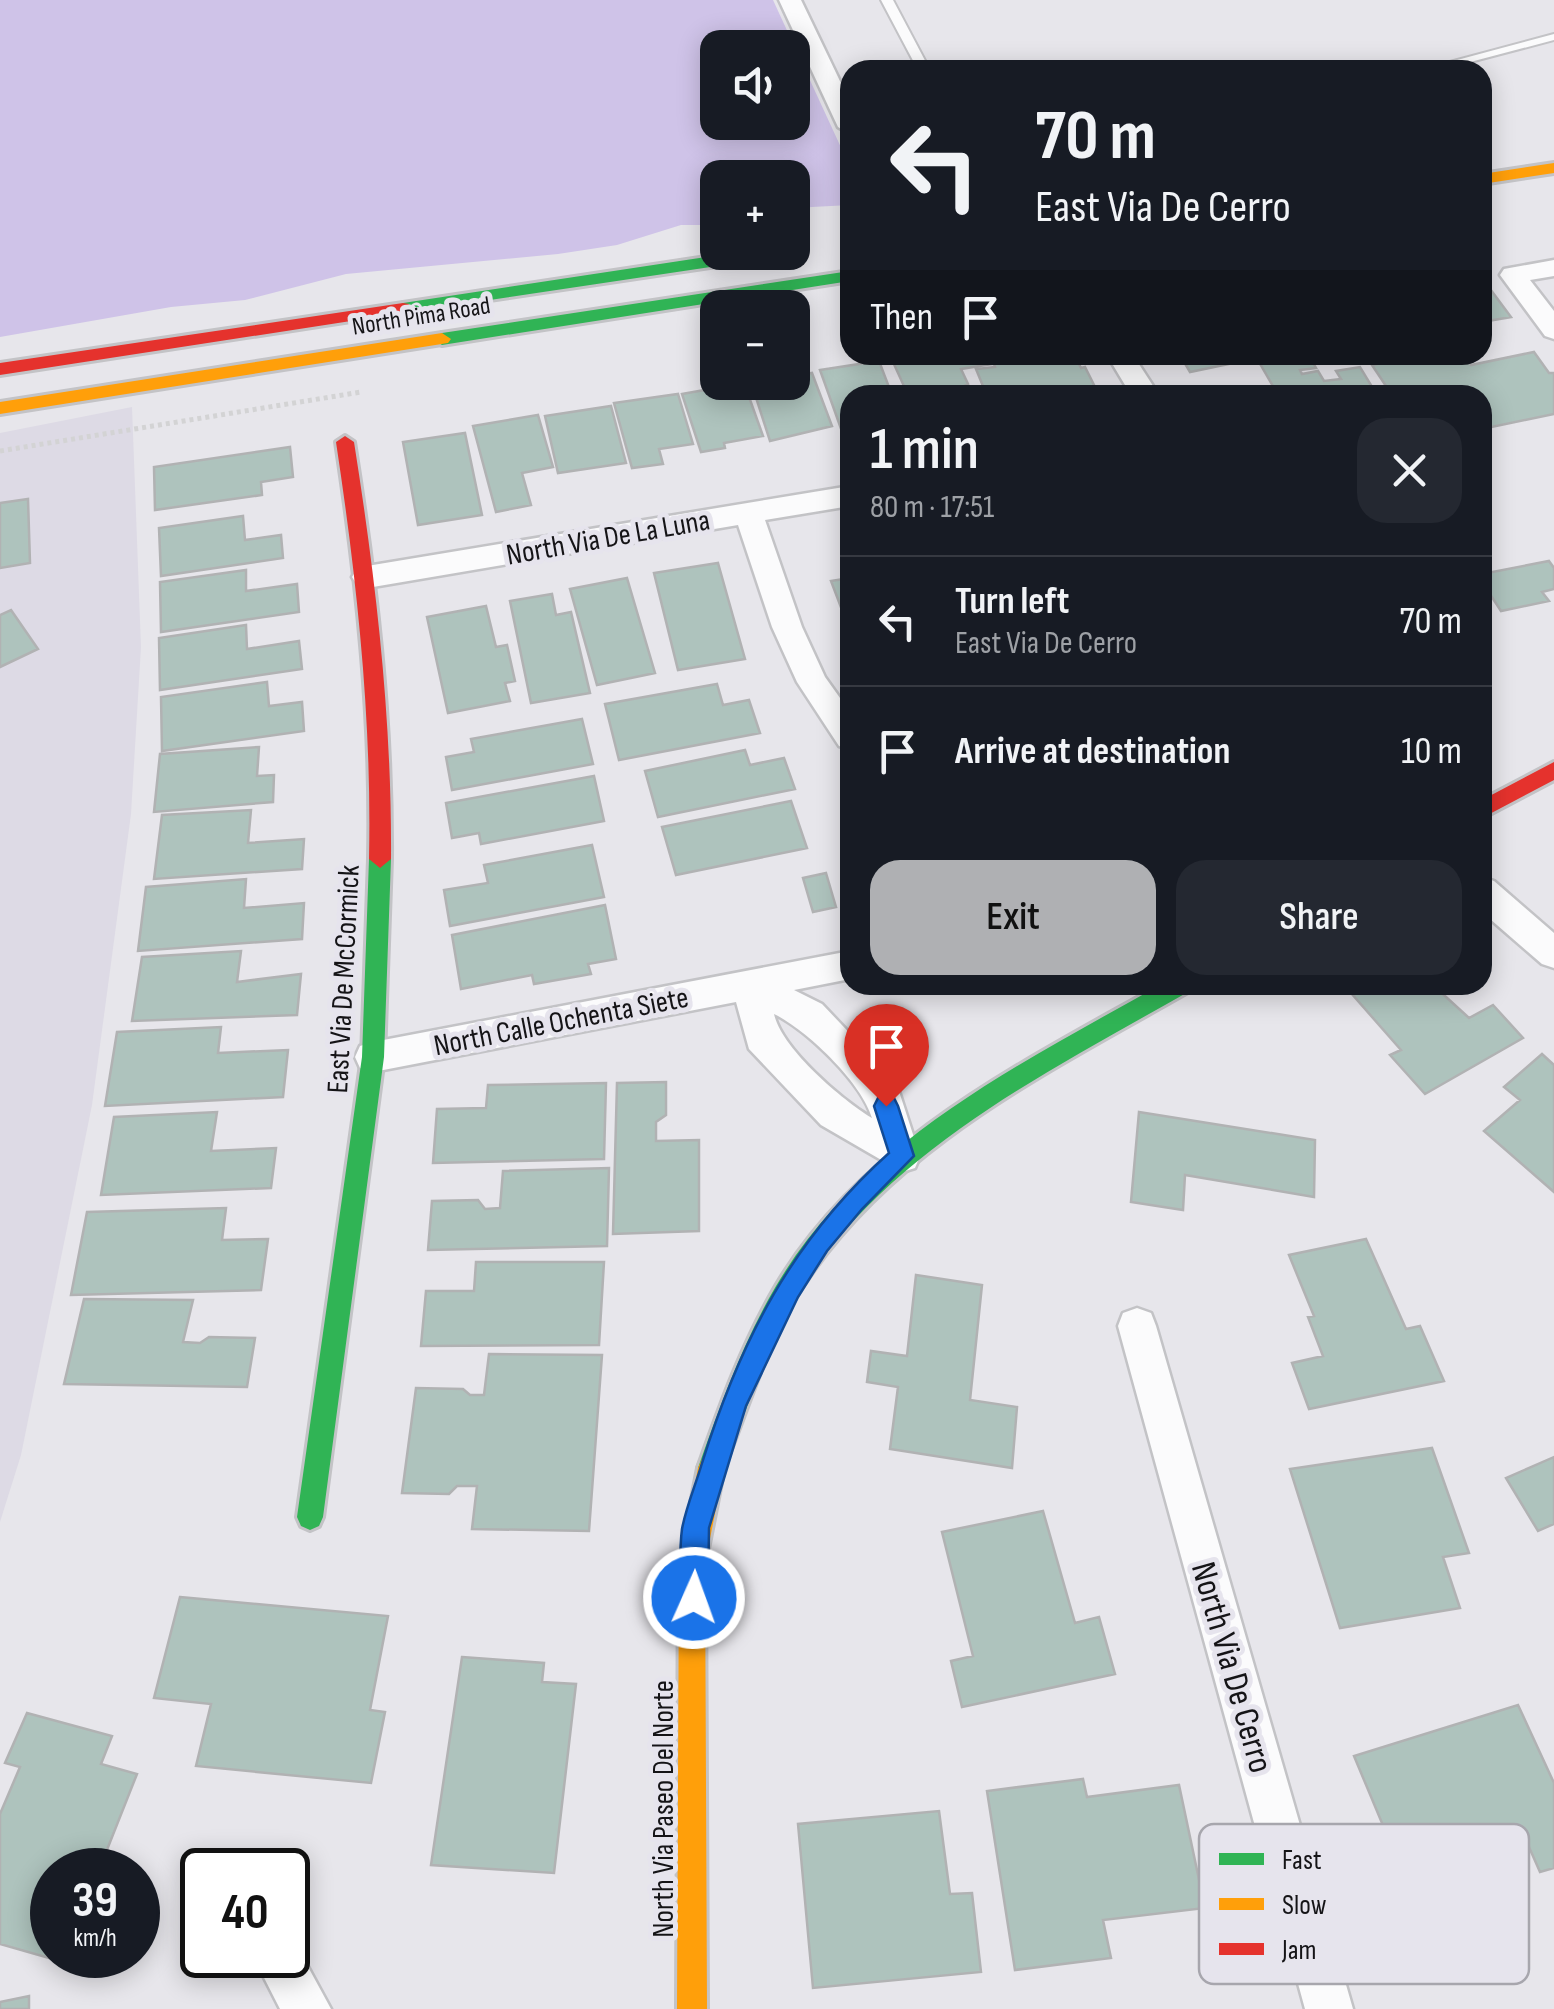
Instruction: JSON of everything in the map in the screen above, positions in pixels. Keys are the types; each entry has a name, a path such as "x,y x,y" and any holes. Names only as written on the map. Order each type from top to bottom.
{"street":[{"path":"790,0 840,106"},
{"path":"1492,177 1554,168"},
{"name":"North Pima Road","path":"0,369 700,264"},
{"path":"1554,268 1513,275 1554,330"},
{"name":"North Pima Road","path":"0,408 840,278"},
{"name":"East Via De McCormick","path":"310,1517 373,1057 382,814 366,577 345,442"},
{"name":"North Via De La Luna","path":"366,577 840,498"},
{"path":"748,513 787,627 812,682 840,723"},
{"path":"1492,804 1554,770"},
{"path":"1492,900 1554,954"},
{"name":"North Calle Ochenta Siete","path":"373,1057 840,966"},
{"path":"750,985 762,1038 834,1114 902,1156"},
{"path":"750,985 810,1015 882,1093 902,1156"},
{"name":"North Via Paseo Del Norte","path":"692,2009 696,1528 734,1403 789,1288 818,1243 853,1201 902,1156 988,1096 1163,995"},
{"name":"North Via De Cerro","path":"1138,1326 1277,1824"},
{"path":"289,1978 307,2009"},
{"name":"North Via De Cerro","path":"1322,1984 1329,2009"}],"lane":[{"path":"887,0 919,60"},
{"path":"1465,60 1554,37"}],"shaded area":[{"path":"0,0 773,0 787,30 700,30 700,140 810,140 810,80 840,145 840,206 810,207 810,160 700,160 700,225 681,225 617,245 558,254 346,274 245,300 171,307 0,337"},
{"path":"132,407 141,647 131,814 92,1105 21,1455 0,1522 0,433"}],"building":[{"path":"1492,291 1511,317 1492,320"},
{"path":"1534,352 1549,373 1554,373 1554,414 1492,427 1492,385 1385,385 1372,365 1492,365 1492,361"},
{"path":"881,365 888,385 840,385 840,426 820,370"},
{"path":"894,365 986,365 961,369 966,385 903,385"},
{"path":"1080,365 1085,367 1094,385 983,385 976,369"},
{"path":"1186,365 1224,365 1190,372"},
{"path":"1261,365 1314,365 1316,368 1300,370 1302,374 1318,371 1324,381 1341,379 1336,371 1360,367 1371,385 1272,385"},
{"path":"810,373 832,426 770,441 757,400 810,400"},
{"path":"700,391 700,400 750,400 763,436 701,452 682,394"},
{"path":"678,394 693,444 659,449 663,464 632,468 614,403"},
{"path":"611,406 626,463 558,473 545,416"},
{"path":"538,415 553,467 522,473 531,505 496,512 473,426"},
{"path":"465,433 482,515 418,525 403,442"},
{"path":"290,447 293,477 261,482 262,495 155,510 154,467"},
{"path":"28,499 30,563 0,568 0,503"},
{"path":"243,516 245,540 281,535 283,558 161,576 159,528"},
{"path":"1549,561 1554,568 1554,589 1542,592 1549,601 1501,611 1492,597 1492,572"},
{"path":"718,563 745,659 678,670 654,573"},
{"path":"246,570 246,591 297,584 299,612 161,632 160,582"},
{"path":"627,578 655,673 597,685 570,589"},
{"path":"840,580 840,605 831,581"},
{"path":"552,594 556,615 571,612 590,693 531,703 510,601"},
{"path":"486,606 496,647 507,645 515,681 505,683 510,701 448,713 427,617"},
{"path":"11,610 38,649 0,667 0,615"},
{"path":"246,625 247,649 299,641 302,669 160,690 159,638"},
{"path":"267,682 269,706 302,702 304,731 162,751 161,697"},
{"path":"717,684 723,705 749,700 760,733 619,760 605,704"},
{"path":"582,719 593,764 452,790 446,757 474,752 471,739"},
{"path":"259,747 257,776 274,775 273,802 154,812 160,754"},
{"path":"745,750 750,765 784,758 795,789 658,817 645,771"},
{"path":"594,776 604,821 481,844 479,833 452,838 446,803"},
{"path":"791,801 807,848 676,875 662,827"},
{"path":"251,810 248,843 304,839 302,869 154,879 162,815"},
{"path":"592,845 604,897 450,926 444,890 488,883 484,865"},
{"path":"826,873 836,907 813,912 803,878"},
{"path":"246,879 244,908 304,903 302,939 138,951 146,887"},
{"path":"605,905 616,959 588,964 591,974 534,984 532,975 461,989 452,935"},
{"path":"241,951 237,982 301,974 297,1015 132,1021 142,957"},
{"path":"1353,995 1444,995 1469,1018 1493,1005 1523,1038 1425,1094 1390,1055 1401,1050"},
{"path":"221,1027 218,1053 288,1050 283,1097 105,1106 117,1032"},
{"path":"1542,1054 1554,1065 1554,1192 1484,1131 1520,1100 1504,1087"},
{"path":"666,1082 666,1115 656,1122 656,1141 699,1140 699,1231 613,1234 617,1083"},
{"path":"606,1083 604,1159 433,1163 437,1109 486,1108 488,1085"},
{"path":"217,1112 211,1151 276,1148 271,1188 101,1195 114,1117"},
{"path":"1139,1112 1315,1140 1314,1197 1185,1175 1183,1210 1131,1202"},
{"path":"609,1168 607,1246 428,1250 432,1201 478,1200 485,1209 500,1208 503,1171"},
{"path":"226,1208 222,1240 268,1239 261,1290 71,1295 87,1212"},
{"path":"1366,1239 1406,1329 1420,1326 1444,1381 1309,1409 1292,1363 1323,1356 1308,1317 1314,1316 1289,1255"},
{"path":"476,1262 604,1262 599,1345 421,1346 426,1291 474,1291"},
{"path":"916,1275 982,1285 970,1400 1017,1407 1012,1468 890,1449 898,1387 867,1382 871,1351 907,1356"},
{"path":"84,1299 193,1300 183,1342 200,1343 209,1337 255,1338 247,1387 64,1384"},
{"path":"489,1354 602,1355 589,1531 472,1529 477,1486 457,1486 449,1494 402,1493 416,1388 463,1389 470,1395 484,1395"},
{"path":"1432,1448 1469,1553 1443,1557 1460,1608 1340,1628 1290,1469"},
{"path":"1554,1457 1554,1524 1538,1531 1506,1478"},
{"path":"1043,1511 1075,1623 1099,1617 1115,1674 962,1707 951,1661 973,1656 942,1532"},
{"path":"180,1597 388,1616 370,1710 385,1712 371,1783 196,1766 211,1704 154,1698"},
{"path":"462,1657 544,1663 542,1682 576,1684 554,1873 431,1865"},
{"path":"1518,1705 1554,1783 1554,1868 1540,1872 1529,1847 1529,1824 1382,1824 1354,1756"},
{"path":"27,1713 112,1736 101,1764 137,1774 108,1848 30,1848 30,1953 0,1944 0,1814 20,1767 5,1763"},
{"path":"1083,1779 1087,1797 1179,1785 1199,1880 1199,1909 1103,1920 1111,1958 1015,1970 987,1791"},
{"path":"939,1811 950,1894 972,1893 981,1972 813,1988 798,1824"},
{"path":"29,1996 29,2009 0,2009 0,2002"}],"traffic: fast":[{"path":"403,308 700,264"},
{"path":"442,339 840,278"},
{"path":"310,1517 373,1057 380,859"},
{"path":"711,1468 745,1372 785,1293 833,1227 887,1171 949,1123 1019,1077 1162,995"}],"traffic: slow":[{"path":"1492,177 1554,168"},
{"path":"0,408 442,339"},
{"path":"692,2009 692,1564 711,1468"}],"traffic: jam":[{"path":"0,369 403,308"},
{"path":"345,442 373,650 380,754 380,859"},
{"path":"1492,804 1554,770"}],"route":[{"path":"694,1598 696,1528 734,1403 756,1350 818,1243 853,1201 902,1156 886,1106"}]}
